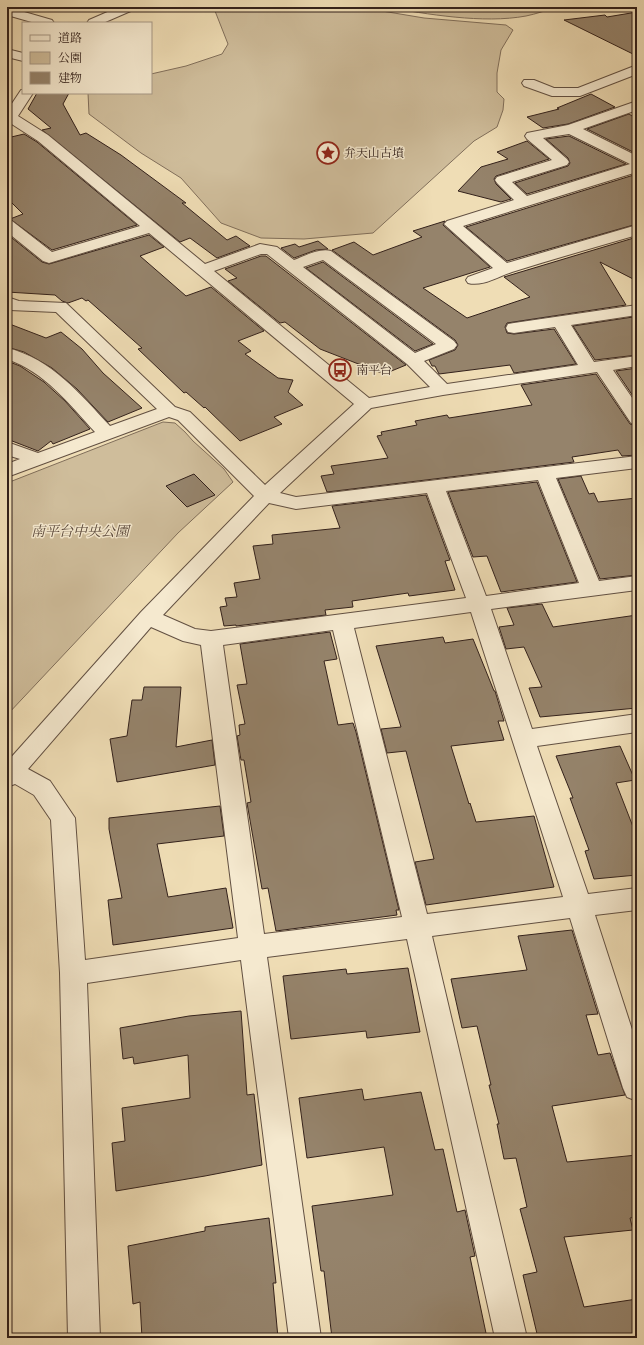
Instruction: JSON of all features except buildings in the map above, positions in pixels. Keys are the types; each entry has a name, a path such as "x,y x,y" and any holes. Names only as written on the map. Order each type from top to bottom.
{"street":[{"path":"95,22 129,7"},
{"path":"7,11 45,22"},
{"path":"7,53 22,57"},
{"path":"529,83 552,92 580,92 637,69"},
{"path":"25,94 9,116 42,138 152,227 365,404"},
{"path":"524,202 502,180 562,162 532,136 571,129 637,105"},
{"path":"571,129 637,162"},
{"path":"504,269 452,224 637,167"},
{"path":"7,224 49,258 152,227"},
{"path":"474,280 504,269 637,230"},
{"path":"203,270 260,249 271,250 413,360 443,390"},
{"path":"292,266 325,254 448,345 413,360"},
{"path":"7,302 16,306 60,307 169,411 184,416 265,496 296,503 637,462"},
{"path":"514,328 637,310"},
{"path":"560,321 637,419"},
{"path":"7,353 33,363 51,374 106,434"},
{"path":"84,1338 73,973 64,818 42,788 10,775 148,617 265,496 365,404 443,390 637,361"},
{"path":"7,471 169,411"},
{"path":"7,448 38,459"},
{"path":"545,473 592,590"},
{"path":"434,486 479,604 579,906 637,1088"},
{"path":"148,617 191,636 211,639 342,623 637,583"},
{"path":"342,623 417,926 511,1338"},
{"path":"211,639 305,1338"},
{"path":"524,739 637,723"},
{"path":"73,973 253,947 637,899"}],"green space":[{"path":"231,7 358,7 424,18 506,25 513,30 501,50 497,73 497,92 504,99 503,110 497,127 474,141 373,233 304,239 261,238 221,223 181,178 141,153 89,114 88,94 152,94 152,74 186,66 222,54 228,44 215,11"},
{"path":"385,7 558,7 526,16 474,19"},
{"name":"南平台中央公園","path":"163,422 175,423 224,469 233,482 178,533 7,715 7,483"}],"place":[{"name":"弁天山古墳","path":"328,153"},
{"name":"南平台","path":"340,370"}]}
